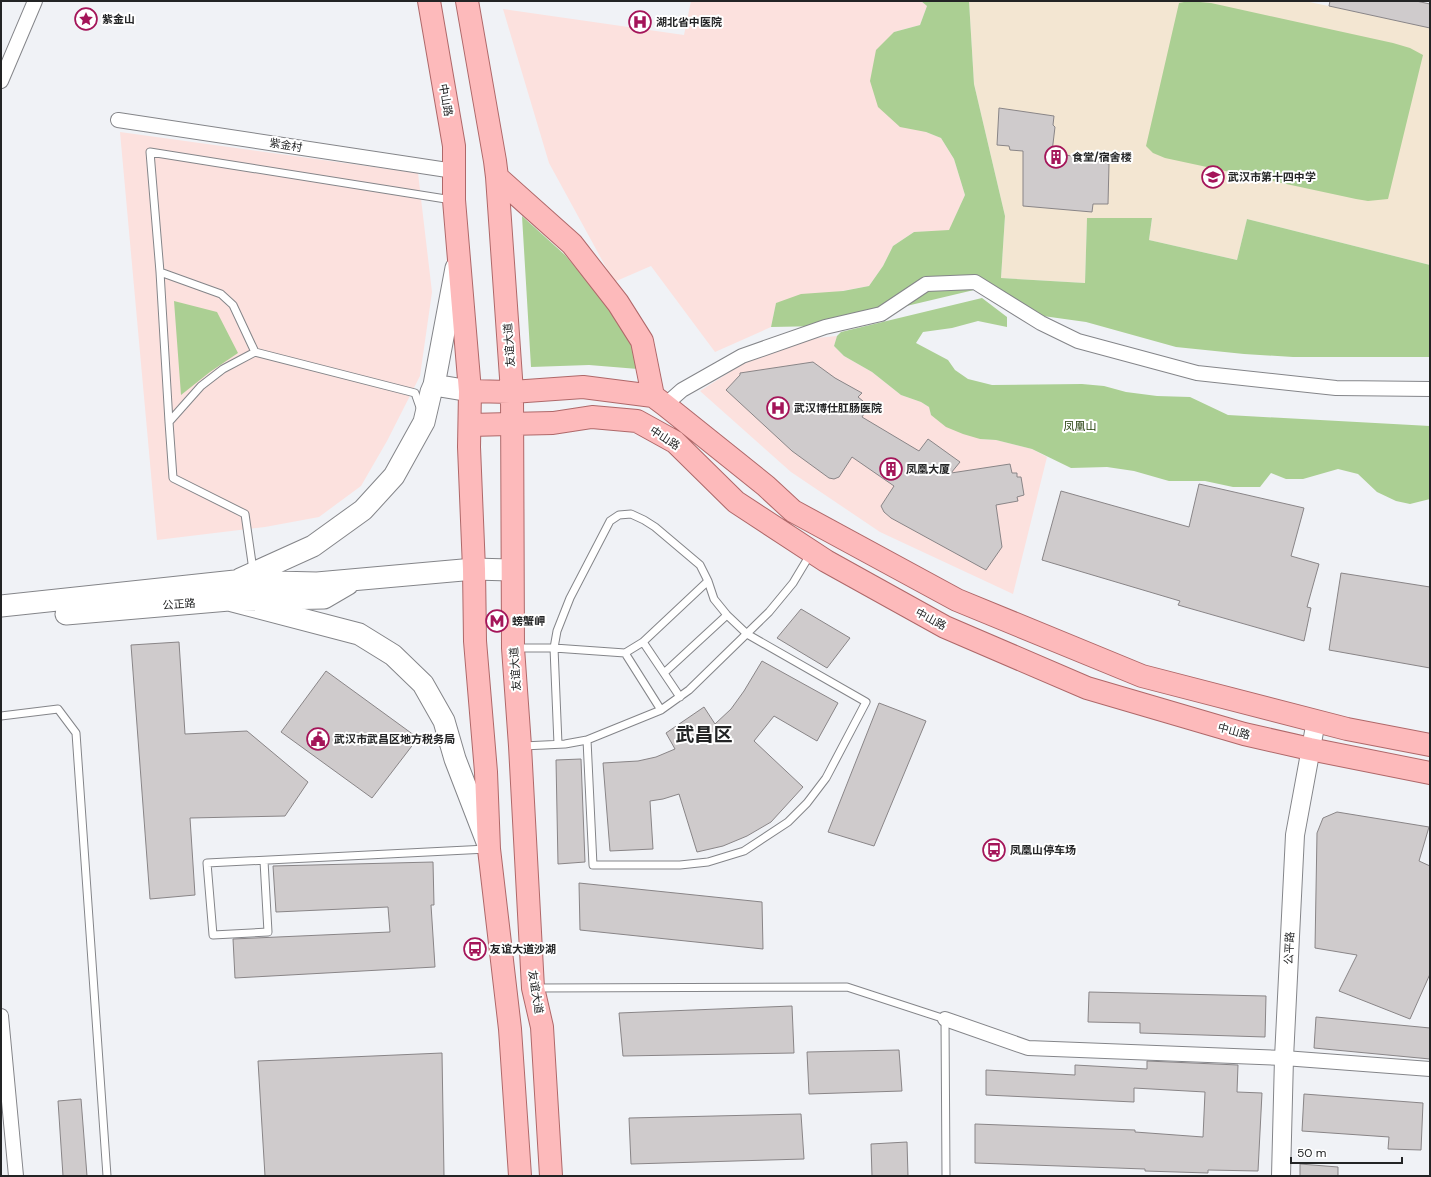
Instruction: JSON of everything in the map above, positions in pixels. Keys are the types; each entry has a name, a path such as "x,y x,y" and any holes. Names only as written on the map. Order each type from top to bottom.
{"main road":[{"name":"中山路","path":"429,1 454,146 454,200"},
{"path":"467,1 496,169 572,244 618,303 642,341 659,401"},
{"name":"友谊大道","path":"496,169 512,392 514,549 512,570 513,648 520,746 533,988 542,1027 551,1176"},
{"path":"454,200 470,390 475,641 486,772 489,849 510,1029 520,1176"},
{"path":"232,591 254,574 313,546 363,510 394,476 424,422 434,385 458,255"},
{"path":"434,385 470,390 512,392 583,387 659,401 766,486 793,511 957,600 1142,676 1347,730 1430,745"},
{"name":"中山路","path":"470,425 552,423 592,416 637,421 675,442 736,502 812,552 945,627 1087,688 1244,734 1430,773"},
{"name":"公正路","path":"1,606 232,591 324,598 354,580 474,569 512,570"},
{"path":"232,591 359,634 394,655 423,684 444,721 455,759 489,849"},
{"name":"公正路","path":"1,621 170,604 232,591"}],"street":[{"path":"1,81 35,1"},
{"name":"紫金村","path":"118,120 454,171"},
{"path":"659,401 682,390 742,356 824,327 881,314 926,284 975,282 1041,323 1078,341 1197,373 1336,388 1430,389"},
{"name":"公平路","path":"1281,1176 1284,1058 1295,835 1316,721"},
{"path":"1,1016 16,1176"},
{"path":"944,1019 1028,1048 1284,1058 1430,1069"}],"lane":[{"path":"254,574 245,514 173,478 160,272 150,152 454,200"},
{"path":"160,272 221,294 233,304 255,352"},
{"path":"169,422 201,386 223,369 255,352 415,393 424,422"},
{"path":"558,744 554,648 557,631 570,598 610,521 619,515 631,514 655,526 700,565 708,580 714,598 727,615 747,634 866,702 826,778 807,803 788,822 744,851 708,862 680,866 593,865 587,740"},
{"path":"520,746 558,744 587,740 661,710 680,697 780,601 812,552"},
{"path":"513,648 554,648 625,653 643,642 708,580"},
{"path":"664,673 727,615"},
{"path":"643,642 680,697"},
{"path":"625,653 661,710"},
{"path":"1,716 58,709 76,733 108,1176"},
{"path":"264,861 268,932 213,935 207,863 489,849"},
{"path":"533,988 847,987 944,1019 946,1176"}],"shaded area":[{"path":"691,1 921,1 927,6 920,25 894,32 926,132 941,138 954,159 965,195 949,231 914,232 893,246 883,266 869,286 776,303 771,327 715,352 651,266 614,282 549,163 503,9 684,35"},
{"name":"武汉市第十四中学","path":"969,1 1305,1 1430,28 1430,265 1247,219 1237,260 1149,240 1152,219 1087,218 1085,283 1001,278 1005,216 974,84"},
{"path":"120,132 418,173 432,292 420,376 387,441 361,486 319,517 265,527 157,540"},
{"path":"837,336 834,346 844,356 872,372 901,395 921,402 929,407 931,415 980,439 996,440 1032,449 1047,457 1013,594 880,532 791,472 700,391 777,342"}],"green space":[{"path":"921,1 969,1 974,84 1005,216 1001,278 1085,283 1087,218 1152,218 1149,240 1237,260 1247,219 1430,265 1430,357 1293,357 1176,347 1086,322 1043,316 1002,293 974,290 822,326 771,327 776,303 801,294 843,291 869,286 883,266 893,246 914,232 949,230 965,195 954,159 941,138 926,132 900,127 878,107 870,81 876,50 894,32 920,25 927,6"},
{"path":"1189,1 1211,3 1393,43 1410,48 1423,55 1388,199 1368,201 1356,199 1165,158 1153,153 1146,146 1179,3"},
{"path":"522,216 565,255 598,294 642,355 638,369 589,365 531,367"},
{"name":"凤凰山","path":"982,298 1007,317 1007,327 978,321 952,328 923,332 916,343 948,360 955,370 968,379 992,385 1082,384 1104,386 1126,392 1157,396 1190,397 1228,415 1430,426 1430,499 1410,504 1396,501 1377,492 1358,474 1338,469 1303,479 1286,479 1271,473 1260,487 1233,487 1205,481 1169,481 1134,471 1107,467 1071,468 1032,449 996,440 980,439 946,427 931,415 929,407 921,402 901,395 872,372 844,356 834,346 837,336 841,332"},
{"path":"174,301 217,312 238,353 210,372 181,395"}],"building":[{"path":"1330,1 1416,1 1430,4 1430,28 1329,6"},
{"name":"食堂/宿舍楼","path":"999,108 1054,116 1053,125 1055,127 1052,152 1109,164 1108,204 1093,204 1092,212 1023,206 1023,151 1010,150 1009,146 997,145"},
{"name":"凤凰大厦","path":"813,362 835,378 862,393 858,397 869,406 862,417 919,451 928,439 960,462 951,473 1010,464 1012,473 1017,473 1017,477 1021,477 1024,495 1017,497 1018,501 996,505 1002,547 986,570 891,518 884,512 881,506 894,486 852,457 839,477 834,479 829,478 792,451 726,390 740,375 740,373"},
{"path":"1199,484 1304,508 1291,556 1319,564 1307,607 1311,608 1304,641 1178,605 1180,601 1042,560 1061,491 1189,527"},
{"path":"1341,573 1430,587 1430,668 1329,650"},
{"path":"801,609 850,638 827,668 777,638"},
{"path":"179,642 185,734 247,731 308,782 285,816 190,818 195,895 150,899 131,645"},
{"path":"762,661 838,703 817,741 774,716 754,741 803,787 771,822 747,836 723,846 697,852 679,794 650,801 653,849 610,851 603,763 638,761 656,757 675,749 666,733 704,707 715,724 731,709"},
{"name":"武汉市武昌区地方税务局","path":"326,671 418,738 372,798 281,732"},
{"path":"879,703 926,721 874,846 828,832"},
{"path":"581,759 585,862 558,864 556,760"},
{"path":"1337,812 1429,827 1419,861 1430,866 1430,974 1410,1019 1339,991 1357,955 1315,948 1317,833 1323,818"},
{"path":"433,862 434,905 431,905 435,967 235,978 233,939 390,932 388,907 276,912 273,866"},
{"path":"579,883 762,902 763,949 580,930"},
{"path":"1089,992 1266,996 1265,1037 1140,1033 1140,1023 1088,1022"},
{"path":"792,1006 794,1053 623,1056 619,1013"},
{"path":"1316,1017 1430,1028 1430,1059 1314,1048"},
{"path":"899,1050 902,1091 809,1094 807,1052"},
{"path":"442,1053 444,1176 265,1176 258,1061"},
{"path":"1147,1061 1238,1065 1237,1092 1262,1093 1258,1171 1208,1170 1208,1173 1145,1171 1145,1169 975,1163 975,1124 1135,1130 1135,1132 1203,1137 1205,1092 1134,1088 1134,1102 986,1095 986,1070 1075,1075 1075,1065 1147,1069"},
{"path":"1304,1094 1423,1103 1421,1150 1388,1149 1389,1137 1302,1131"},
{"path":"81,1099 87,1176 63,1176 58,1101"},
{"path":"801,1114 804,1159 631,1164 629,1118"},
{"path":"907,1142 908,1176 872,1176 871,1144"},
{"path":"1300,1164 1338,1167 1338,1176 1300,1176"}],"place":[{"name":"紫金山","path":"86,19"},
{"name":"湖北省中医院","path":"640,22"},
{"name":"食堂/宿舍楼","path":"1056,157"},
{"name":"武汉市第十四中学","path":"1213,177"},
{"name":"武汉博仕肛肠医院","path":"778,408"},
{"name":"凤凰大厦","path":"891,469"},
{"name":"螃蟹岬","path":"497,621"},
{"name":"武汉市武昌区地方税务局","path":"318,739"},
{"name":"凤凰山停车场","path":"994,850"},
{"name":"友谊大道沙湖","path":"475,949"}],"district":[{"name":"武昌区","path":"704,734"}]}
